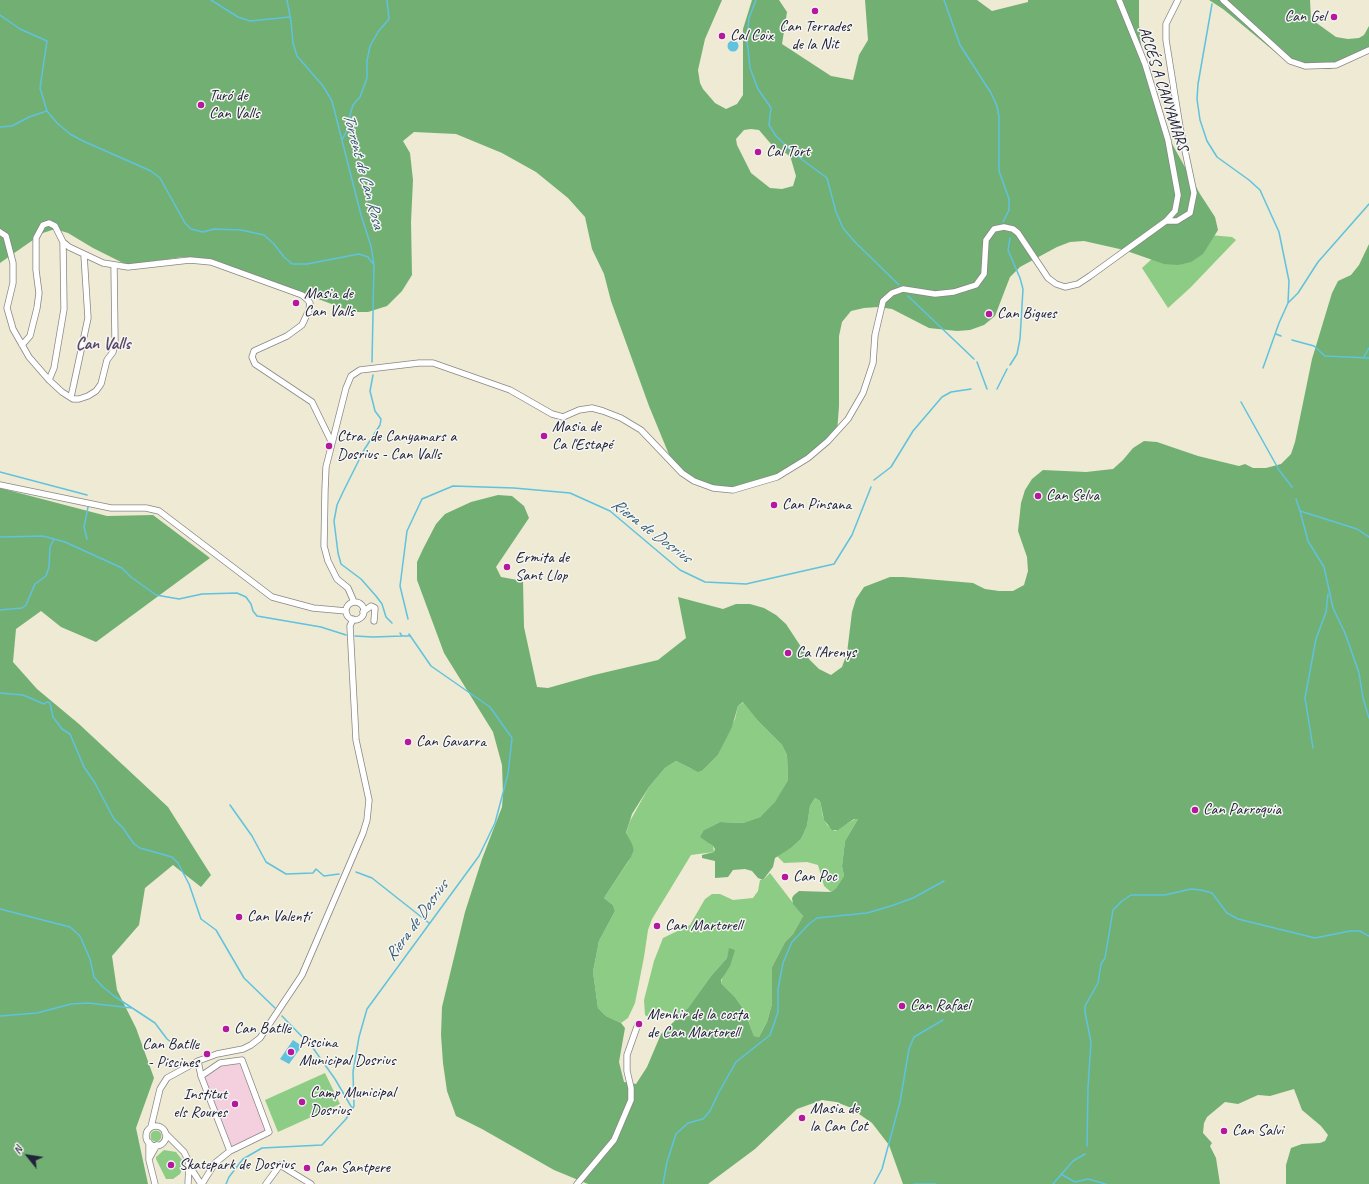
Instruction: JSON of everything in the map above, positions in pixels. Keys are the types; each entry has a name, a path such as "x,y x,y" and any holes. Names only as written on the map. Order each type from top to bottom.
{"street":[{"name":"ACCÉS A CANYAMARS","path":"354,602 348,588 337,579 328,561 324,546 325,490 326,467 346,388 351,376 360,370 418,362 433,363 510,390 552,414 563,417 592,408 603,411 621,418 641,430 682,473 694,481 713,488 733,490 777,477 808,458 828,441 848,419 863,393 873,363 880,308 883,302 892,293 903,289 911,289 935,294 961,290 976,284 984,274 986,240 994,230 1004,227 1013,229 1018,233 1048,278 1056,284 1071,286 1090,276 1166,221 1175,211 1178,196 1168,140 1145,64 1118,0"},
{"path":"1166,221 1177,221 1190,213 1194,193 1180,127 1166,40 1166,24 1178,0"},
{"path":"1223,0 1290,61 1306,66 1336,64 1369,50"},
{"path":"22,345 30,336 39,293 36,270 36,238 40,228 49,223 55,226 63,242 64,310 54,368 49,380"},
{"path":"0,232 6,236 13,263 13,282 7,308 13,329 29,357 49,380 71,397 79,399 96,391 101,384 106,360 113,352 115,340 114,265"},
{"path":"63,242 84,255 103,263 128,267 190,260 211,262 302,294 308,298 310,303 309,310 302,325 287,336 254,351 252,357 255,364 312,402 332,443"},
{"path":"71,397 88,318 84,255"},
{"path":"0,485 112,508 146,508 158,511 272,597 313,608 346,611"},
{"path":"363,612 360,604 354,602 348,605 346,611 348,616 353,619 360,618 363,612 371,606 375,608 374,621"},
{"path":"155,1184 149,1160 149,1142 146,1134 152,1127 160,1089 167,1078 198,1061 217,1054 243,1049 260,1038 302,975 363,833 367,820 369,800 356,740 350,626 353,619"},
{"path":"577,1184 614,1140 631,1100 631,1088 627,1071 627,1055 638,1024"},
{"path":"156,1113 160,1126 184,1152 189,1165 202,1184 215,1163 230,1151 269,1132 242,1060 220,1063 201,1076"},
{"path":"198,1061 201,1076 230,1151"},
{"path":"152,1127 160,1126"},
{"path":"149,1160 166,1133"},
{"path":"149,1142 176,1144"},
{"path":"189,1165 190,1183"},
{"path":"266,1184 280,1165 311,1184"}],"shaded area":[{"name":"Institut els Roures","path":"239,1063 266,1130 232,1147 204,1077 219,1066"}],"green space":[{"path":"0,0 722,0 705,39 698,70 700,83 703,89 715,103 726,109 737,104 743,95 743,29 752,0 779,0 787,12 782,44 831,76 853,80 859,55 868,40 865,0 977,0 992,11 1028,2 1028,0 1139,0 1139,25 1142,53 1166,133 1200,194 1215,217 1218,230 1203,254 1191,262 1178,265 1164,264 1124,250 1084,241 1070,242 1057,247 1020,267 1010,277 995,316 984,325 970,330 957,331 929,328 892,309 878,307 851,311 842,322 839,336 839,406 837,433 828,444 780,473 728,491 689,478 670,457 649,406 611,301 604,274 592,249 585,217 568,198 536,172 502,153 456,134 414,132 403,141 410,153 413,180 411,222 412,275 402,291 387,306 368,312 353,312 211,259 183,257 127,265 93,248 68,233 55,229 43,233 0,263","holes":["744,130 759,130 771,144 787,154 791,159 796,176 793,186 782,189 770,188 751,173 737,145 736,139"]},
{"path":"1209,0 1310,0 1311,19 1336,37 1348,39 1359,38 1364,35 1369,26 1369,52 1330,69 1309,69 1299,67 1280,56 1223,9"},
{"path":"1198,234 1232,237 1236,240 1190,288 1168,308 1142,268 1155,256"},
{"path":"1369,244 1369,1184 1286,1184 1286,1165 1291,1148 1302,1144 1320,1143 1325,1141 1328,1135 1321,1126 1302,1110 1294,1089 1270,1096 1258,1095 1238,1104 1225,1102 1207,1117 1204,1123 1203,1133 1212,1143 1210,1146 1216,1158 1220,1184 903,1184 889,1145 872,1123 849,1107 836,1102 822,1100 797,1109 755,1149 708,1184 588,1184 554,1170 456,1116 447,1091 443,1063 441,1035 442,1007 465,912 482,859 502,807 503,794 502,765 493,732 444,653 417,580 417,562 436,524 445,514 471,502 498,495 512,496 524,506 529,518 496,567 501,577 523,581 524,627 537,687 548,688 594,675 658,660 686,638 678,597 723,609 736,604 750,604 764,608 776,615 786,624 809,659 819,669 831,675 842,667 847,653 852,612 856,599 864,587 890,577 973,583 985,589 999,591 1013,591 1024,585 1028,571 1027,557 1018,531 1021,503 1025,490 1032,479 1043,470 1086,472 1113,469 1133,448 1144,441 1157,442 1198,456 1239,466 1245,464 1253,468 1266,468 1281,464 1291,454 1295,442 1312,359 1332,293 1338,281 1351,275 1359,265","holes":["743,702 759,722 782,745 787,755 788,780 775,802 760,817 743,823 720,822 704,830 700,837 715,849 714,852 702,855 702,858 715,861 715,878 728,877 733,870 745,869 752,871 758,878 763,880 773,867 775,858 791,848 801,839 807,826 810,806 815,798 820,801 824,820 832,830 838,830 854,819 858,819 845,841 842,866 844,876 836,888 831,892 799,891 792,898 793,904 803,916 793,934 785,942 772,967 772,1004 767,1022 759,1037 754,1036 744,1010 735,997 721,983 721,980 730,966 735,950 729,948 727,958 711,976 688,1008 661,1034 647,1067 636,1084 624,1082 619,1062 625,1028 621,1023 606,1016 598,1008 593,972 599,941 615,911 613,905 604,898 634,850 626,833 632,814 649,787 665,768 676,761 698,772 703,770 718,755 732,727 738,706"]},
{"path":"0,488 107,516 153,515 210,558 96,642 61,627 41,611 16,629 13,662 37,689 79,724 168,807 211,875 201,887 173,865 145,888 139,925 112,956 117,990 136,1028 154,1078 136,1128 148,1184 0,1184"},
{"path":"744,702 759,722 782,745 787,755 788,780 775,803 760,817 743,823 720,822 704,830 710,844 713,846 714,852 691,855 652,919 648,930 635,1003 628,1018 621,1023 606,1016 598,1008 593,972 599,941 615,911 613,905 604,898 628,862 634,850 626,834 630,821 649,787 665,768 676,761 692,769 703,770 718,755 735,719 738,706"},
{"path":"815,798 820,801 823,817 827,825 835,831 855,819 858,819 845,841 842,866 844,876 836,888 831,892 824,886 818,865 807,862 784,863 777,856 791,848 801,839 807,826 810,806"},
{"path":"770,873 803,916 793,934 785,942 772,967 772,1004 767,1022 759,1037 754,1036 744,1010 735,997 721,983 730,948 727,958 711,976 680,1017 662,1010 656,1011 648,1017 645,1015 644,1000 654,961 663,938 690,925 705,899 712,894 720,894 733,900 753,898 758,891 760,880 763,880"},
{"name":"Camp Municipal Dosrius","path":"325,1073 340,1104 278,1132 265,1100"},
{"path":"156,1130 160,1132 162,1136 160,1140 156,1142 152,1140 150,1136 152,1132"},
{"name":"Skatepark de Dosrius","path":"164,1150 176,1152 183,1161 184,1165 180,1174 173,1179 166,1179 156,1159 156,1157"}],"water":[{"path":"731,41 735,41 737,42 737,50 731,51 728,48 728,44"},
{"name":"Piscina Municipal Dosrius","path":"293,1040 302,1046 289,1064 280,1059"}],"waterway":[{"path":"211,0 238,17 250,21 290,17"},
{"name":"Torrent de Can Rosa","path":"287,0 293,43 297,56 323,86 332,101 361,215 371,246 374,265 372,362"},
{"path":"342,140 349,126 353,105 360,97 367,78 367,61 370,46 378,32 389,19 387,0"},
{"path":"756,0 749,18 747,39 750,68 758,89 771,108 769,125 776,136 796,155 827,178 836,212 843,228 854,241 899,285"},
{"path":"944,0 960,45 991,93 997,106 999,117 999,171 1009,199 1009,210 1003,222"},
{"path":"1212,4 1198,84 1197,99 1200,120 1207,141 1217,157 1249,180 1260,190 1279,232 1289,281 1288,303 1279,323 1263,368"},
{"path":"0,15 20,29 47,41 40,88 47,111 57,123 70,134 83,141 151,171 160,178 185,223 191,229 203,232 214,229 241,230 264,235 292,264 307,264 359,254 368,257 374,265"},
{"path":"0,127 12,126 29,117 47,111"},
{"path":"1288,303 1298,293 1318,262 1369,204"},
{"path":"1010,238 1008,250 1023,289 1020,339 1017,354 1010,365"},
{"path":"908,296 974,359"},
{"path":"1276,334 1281,336"},
{"path":"1292,340 1314,346 1325,356 1369,358"},
{"path":"1364,357 1369,348"},
{"path":"977,362 987,389"},
{"path":"997,389 1007,369"},
{"name":"Torrent de Can Rosa","path":"373,375 370,391 375,411 381,419 380,425 364,450 343,492 337,505 334,521 341,564 361,579 376,596 382,604 386,617 392,623"},
{"path":"874,480 891,467 913,431 942,397 951,392 971,389"},
{"path":"1241,402 1279,470 1292,487"},
{"path":"0,472 87,495"},
{"name":"Riera de Dosrius","path":"408,619 400,586 407,531 422,499 453,486 514,488 570,493 610,511 680,570 705,582 746,584 834,564 852,535 871,487"},
{"path":"1296,499 1300,511 1357,529 1369,537"},
{"path":"87,539 84,527 88,507"},
{"path":"1300,511 1308,541 1324,567 1333,608 1345,633 1359,673 1363,698 1369,718"},
{"path":"0,537 43,536 65,542 122,568 131,577 156,595 179,599 202,594 237,593 246,597 257,616 321,627 346,635"},
{"path":"0,610 22,608 26,605 35,584 46,576 49,567 50,547 54,539"},
{"path":"1313,748 1305,698 1316,639 1326,612 1328,594"},
{"name":"Torrent de Can Rosa","path":"400,633 402,636 409,636"},
{"name":"Riera de Dosrius","path":"226,1184 229,1177 243,1159 262,1148 322,1145 346,1119 354,1106 353,1072 359,1037 367,1009 479,856 495,823 508,774 512,738 490,707 431,666 409,634"},
{"path":"355,636 402,636"},
{"path":"0,693 23,695 44,704 47,702 50,703 53,717 62,729 70,734 84,767 95,783 114,819 123,828 134,844 140,848 172,857 178,863 189,884 201,919 216,930 244,978 275,1008"},
{"path":"230,805 252,836 266,862 286,874 313,873 316,869 324,876 339,874"},
{"path":"356,872 372,878 429,923"},
{"path":"663,1184 667,1162 676,1134 688,1123 703,1119 710,1111 736,1062 770,1035 778,1012 778,989 783,963 792,942 809,924 817,918 867,913 913,898 944,881"},
{"path":"1087,1146 1088,1087 1091,1042 1085,1006 1098,983 1101,964 1105,958 1113,910 1122,901 1131,895 1165,895 1191,889 1201,890 1212,893 1227,913 1238,919 1315,938 1350,931 1360,931 1369,936"},
{"path":"0,909 70,927 80,936 90,959 94,977 102,986 114,996 155,1023 167,1039 179,1048"},
{"path":"0,1016 37,1013 71,1004 88,1003 132,1008"},
{"path":"282,1016 313,1048 335,1079 352,1108"},
{"path":"874,1184 882,1169 900,1102 909,1049 914,1037 943,1020"},
{"path":"1053,1184 1073,1161 1085,1154"},
{"path":"1061,1174 1075,1182 1088,1179 1106,1184"},
{"path":"914,1184 936,1184"}],"place":[{"name":"Can Terrades de la Nit","path":"815,11"},
{"name":"Can Gel","path":"1334,17"},
{"name":"Cal Coix","path":"722,36"},
{"name":"Turó de Can Valls","path":"201,105"},
{"name":"Cal Tort","path":"758,152"},
{"name":"Masia de Can Valls","path":"296,303"},
{"name":"Can Bigues","path":"989,314"},
{"name":"Masia de Ca l'Estapé","path":"544,436"},
{"name":"Ctra. de Canyamars a Dosrius - Can Valls","path":"329,446"},
{"name":"Can Selva","path":"1038,496"},
{"name":"Can Pinsana","path":"774,505"},
{"name":"Ermita de Sant Llop","path":"507,567"},
{"name":"Ca l'Arenys","path":"788,653"},
{"name":"Can Gavarra","path":"408,742"},
{"name":"Can Parroquia","path":"1195,810"},
{"name":"Can Poc","path":"785,877"},
{"name":"Can Valentí","path":"239,917"},
{"name":"Can Martorell","path":"657,926"},
{"name":"Can Rafael","path":"902,1006"},
{"name":"Menhir de la costa de Can Martorell","path":"639,1024"},
{"name":"Can Batlle","path":"226,1029"},
{"name":"Piscina Municipal Dosrius","path":"291,1052"},
{"name":"Can Batlle - Piscines","path":"207,1054"},
{"name":"Camp Municipal Dosrius","path":"302,1102"},
{"name":"Institut els Roures","path":"235,1104"},
{"name":"Masia de la Can Cot","path":"802,1118"},
{"name":"Can Salvi","path":"1224,1131"},
{"name":"Skatepark de Dosrius","path":"171,1165"},
{"name":"Can Santpere","path":"307,1168"}],"district":[{"name":"Can Valls","path":"103,345"}]}
